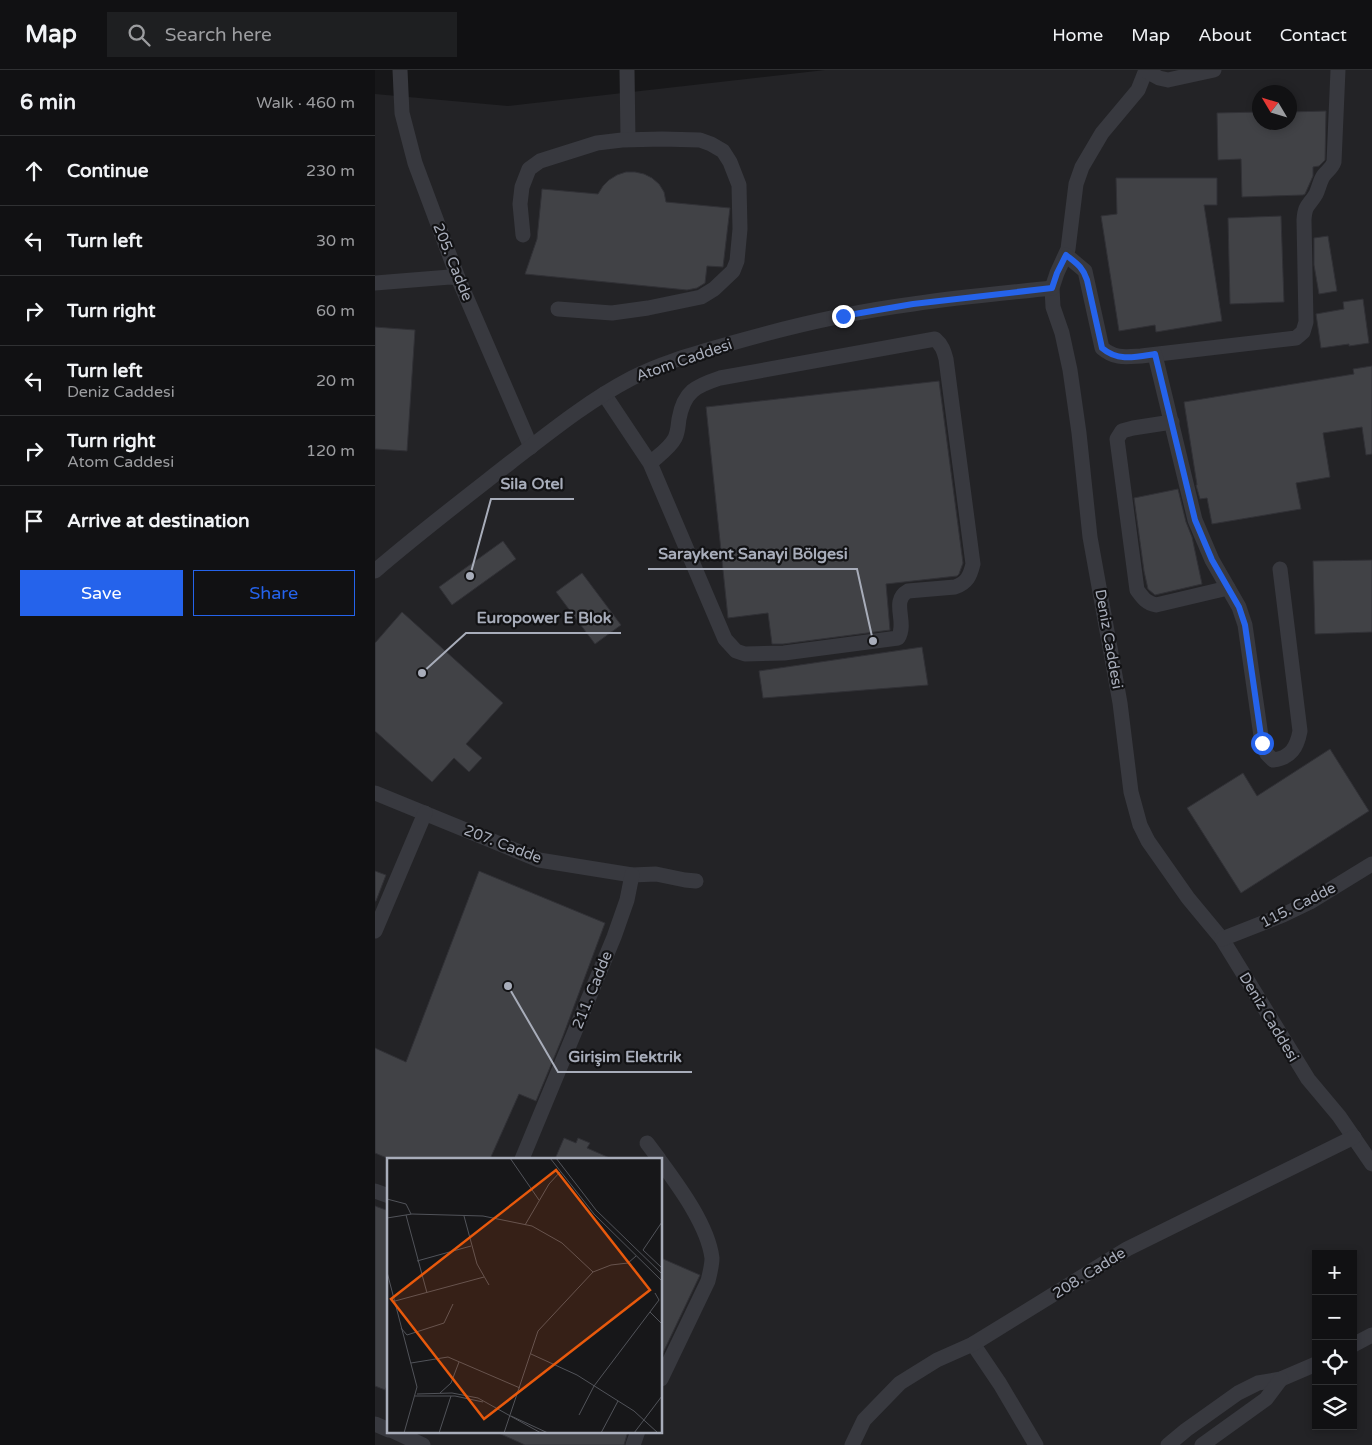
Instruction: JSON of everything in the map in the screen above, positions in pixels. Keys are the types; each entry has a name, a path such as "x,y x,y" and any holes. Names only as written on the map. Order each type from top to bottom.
{"street":[{"name":"205. Cadde","path":"400,70 403,113 415,163 458,278 531,447"},
{"path":"627,70 628,139"},
{"path":"1146,71 1159,78 1168,80 1214,70"},
{"path":"1066,255 1085,271 1102,348 1110,355 1123,357 1296,338 1303,332 1306,322 1304,211 1315,195 1323,175 1332,168 1335,162 1338,70"},
{"name":"Deniz Caddesi","path":"1146,71 1138,90 1102,133 1082,167 1076,184 1071,235 1066,255 1052,288 1053,307 1062,333 1070,370 1090,537 1120,703 1131,792 1140,825 1148,841 1188,898 1222,939 1308,1079 1339,1116 1372,1164"},
{"path":"523,235 520,204 522,187 529,168 540,161 597,143 628,139 700,140 723,151 730,162 739,184 740,229 737,261 733,271 714,289 701,296 648,308 612,313 558,309"},
{"path":"375,283 458,278"},
{"name":"Atom Caddesi","path":"375,571 415,537 564,421 604,394 656,367 771,332 843,316 913,304 1052,288"},
{"path":"604,394 650,463 725,639 736,651 745,654 784,652 898,638 902,632 899,598 903,593 907,590 955,587 961,585 970,576 973,564 947,359 940,343 935,339 720,378 699,385 687,396 675,439 650,463"},
{"path":"1155,354 1195,520 1212,560 1239,607 1245,625 1262,743 1267,754 1273,760 1282,759 1297,743 1300,731 1280,570"},
{"path":"1171,422 1133,428 1122,432 1117,439 1137,590 1143,599 1155,605 1228,588"},
{"name":"207. Cadde","path":"375,793 539,860 632,875 656,874 696,881"},
{"path":"375,931 425,813"},
{"name":"115. Cadde","path":"1222,939 1310,902 1372,864"},
{"name":"211. Cadde","path":"522,1158 613,938 627,900 632,875"},
{"name":"208. Cadde","path":"853,1445 864,1420 900,1383 937,1360 973,1344 1127,1249 1354,1137"},
{"path":"647,1142 658,1158"},
{"path":"663,1165 701,1225 708,1241 712,1258 712,1267 708,1281 663,1375"},
{"path":"375,1191 387,1195"},
{"path":"1357,1343 1372,1335"},
{"path":"973,1344 1000,1384 1036,1445"},
{"path":"1167,1445 1238,1393 1258,1383 1281,1380 1312,1366"},
{"path":"1202,1445 1266,1399 1281,1380"},
{"path":"375,1424 387,1428"},
{"path":"397,1432 423,1445"},
{"path":"633,1445 638,1432"}],"shaded area":[{"path":"825,70 1372,70 1372,1445 375,1445 375,94 508,106"}],"building":[{"path":"1326,111 1325,160 1319,166 1313,167 1313,176 1305,194 1242,197 1241,159 1218,160 1217,113 1252,112 1252,130 1297,130 1297,112"},
{"path":"626,172 644,174 652,178 664,192 666,202 730,208 723,267 707,266 705,283 697,288 687,290 525,274 537,239 542,189 598,194 609,180"},
{"path":"1116,178 1217,178 1217,205 1204,205 1222,321 1156,332 1155,325 1119,331 1101,216 1117,214"},
{"path":"1281,216 1284,302 1230,304 1228,218"},
{"path":"1328,236 1337,291 1319,294 1314,265 1314,238"},
{"path":"1363,299 1369,343 1321,348 1316,314 1344,309 1343,302"},
{"path":"375,327 415,330 407,451 375,449"},
{"path":"1372,366 1372,454 1366,455 1362,427 1323,433 1330,477 1296,483 1301,509 1212,524 1207,498 1200,499 1196,485 1184,402 1354,374 1353,369"},
{"path":"939,381 963,563 959,574 957,576 886,584 890,630 772,644 768,613 728,618 706,407"},
{"path":"1178,489 1186,522 1192,537 1202,584 1155,595 1148,589 1144,571 1134,498"},
{"path":"503,541 516,559 452,605 439,587"},
{"path":"1372,560 1372,632 1315,634 1313,561"},
{"path":"582,573 621,625 595,644 556,592"},
{"path":"402,612 503,703 466,744 482,758 469,772 454,758 432,782 375,731 375,643"},
{"path":"922,647 928,685 763,698 759,671"},
{"path":"1330,749 1369,811 1241,893 1187,808 1243,773 1257,796"},
{"path":"375,871 386,875 376,901 375,901"},
{"path":"479,871 605,923 563,1036 536,1101 519,1094 490,1158 387,1158 375,1153 375,1048 406,1062"},
{"path":"564,1138 576,1143 578,1138 590,1143 587,1148 610,1158 555,1158"},
{"path":"375,1206 387,1210 387,1386 385,1390 375,1386"},
{"path":"663,1259 700,1275 663,1353"},
{"path":"496,1432 628,1432 624,1445 525,1445"}],"place":[{"name":"Sila Otel","path":"470,576"},
{"name":"Saraykent Sanayi Bölgesi","path":"873,641"},
{"name":"Europower E Blok","path":"422,673"},
{"name":"Girişim Elektrik","path":"508,986"}],"route":[{"path":"843,316 913,304 1052,288 1066,255 1085,271 1102,348 1110,355 1123,357 1155,354 1195,520 1212,560 1239,607 1245,625 1262,743"}]}
